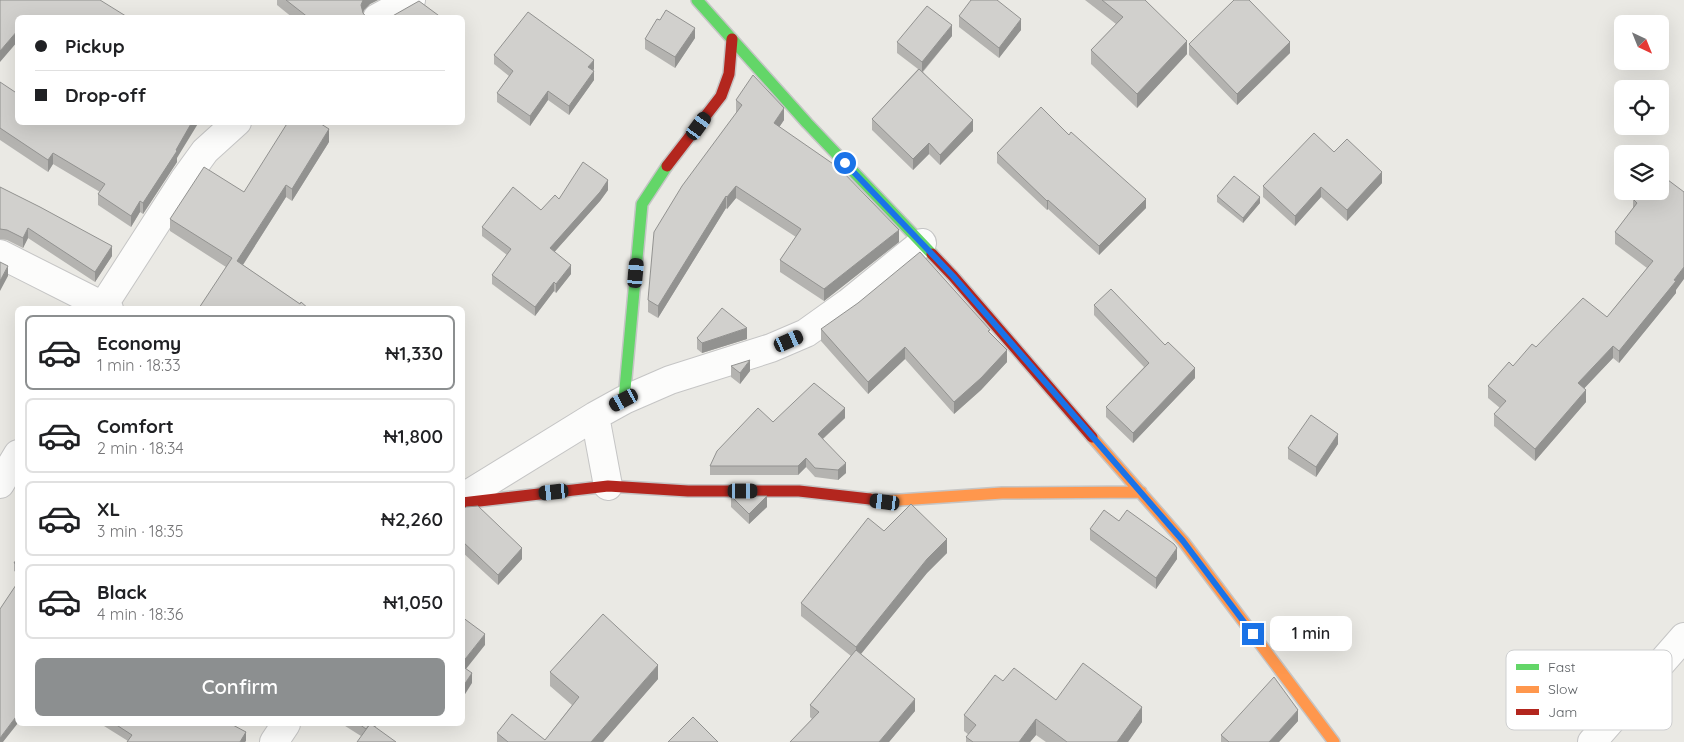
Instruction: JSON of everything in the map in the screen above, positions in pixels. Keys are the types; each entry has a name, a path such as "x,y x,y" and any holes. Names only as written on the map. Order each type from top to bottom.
{"street":[{"path":"383,15 411,0"},
{"path":"697,0 807,123 953,276 1141,492 1183,541 1334,742"},
{"path":"624,400 642,204 661,174 721,96 729,74 732,39"},
{"path":"105,306 205,150 234,125"},
{"path":"465,496 624,400 670,380 771,348 806,333 848,303 922,243"},
{"path":"0,254 102,306"},
{"path":"595,416 608,486"},
{"path":"0,484 15,459"},
{"path":"465,502 608,486 688,491 798,491 885,502 1002,493 1141,492"},
{"path":"1672,651 1684,637"},
{"path":"274,742 285,726"},
{"path":"1592,742 1603,730"}],"building":[{"path":"0,0 100,0 124,15 15,15 15,34 0,51"},
{"path":"286,0 363,0 361,5 365,15 305,15"},
{"path":"971,0 997,0 1021,19 999,48 959,16"},
{"path":"1102,0 1145,0 1187,41 1137,94 1091,50 1123,17"},
{"path":"1234,0 1249,0 1290,42 1237,94 1189,44"},
{"path":"419,1 438,15 394,15"},
{"path":"927,6 952,25 922,62 897,42"},
{"path":"666,10 695,28 675,57 645,39 657,19 660,20"},
{"path":"528,12 594,60 588,67 594,71 569,106 548,91 530,116 497,93 513,71 494,55"},
{"path":"919,69 973,120 940,155 929,143 913,159 872,119"},
{"path":"753,75 784,108 774,123 839,168 899,230 824,289 780,260 801,229 736,186 726,196 658,306 648,300 654,232 682,186 742,105 736,100"},
{"path":"0,82 15,92 15,125 190,125 177,151 143,203 140,201 131,216 98,194 105,184 53,153 48,160 0,128"},
{"path":"1041,107 1069,135 1071,132 1146,199 1099,246 1047,201 997,153"},
{"path":"286,125 323,125 329,129 292,189 286,185 237,261 306,306 200,306 232,258 170,219 204,167 244,192"},
{"path":"1314,133 1334,152 1347,139 1382,172 1347,210 1321,187 1295,216 1263,186"},
{"path":"583,162 608,180 600,192 550,248 571,265 556,284 554,282 535,307 492,275 511,249 482,227 513,187 541,210 555,195 559,199"},
{"path":"1234,176 1260,197 1243,218 1217,196"},
{"path":"1669,181 1684,192 1684,267 1674,280 1676,281 1619,351 1613,346 1578,383 1586,390 1535,449 1494,414 1506,401 1488,386 1509,362 1513,366 1532,344 1536,347 1583,298 1607,317 1653,261 1615,232 1637,203 1634,200 1669,200"},
{"path":"0,187 112,246 95,272 28,228 23,238 7,230 0,229"},
{"path":"920,252 990,330 988,331 1007,350 981,378 954,402 905,347 868,382 821,329 858,303"},
{"path":"0,262 8,266 0,281"},
{"path":"1111,289 1165,345 1168,342 1195,368 1133,433 1106,407 1149,363 1094,305"},
{"path":"722,308 747,328 702,343 697,338"},
{"path":"750,360 740,373 731,366"},
{"path":"814,383 845,408 818,434 846,463 838,470 815,468 806,458 798,466 710,466 717,451 758,408 773,422"},
{"path":"1311,415 1338,434 1316,467 1288,448"},
{"path":"731,496 767,496 749,514"},
{"path":"911,504 947,539 927,559 856,647 801,603 868,518 884,531"},
{"path":"478,506 522,548 498,575 465,544 466,507"},
{"path":"1104,510 1119,521 1127,510 1174,544 1177,548 1156,578 1090,529"},
{"path":"15,586 15,718 0,738 0,609"},
{"path":"603,614 658,665 591,742 508,742 497,733 512,714 545,740 579,697 550,672"},
{"path":"465,619 485,634 465,659"},
{"path":"856,650 915,699 879,742 790,742 819,712 810,705"},
{"path":"1083,663 1142,707 1117,742 1067,742 1036,719 1019,742 973,742 966,737 976,725 964,715 995,675 1003,681 1014,668 1056,700"},
{"path":"465,668 472,673 465,684"},
{"path":"1274,677 1298,710 1269,742 1229,742 1221,735"},
{"path":"693,717 718,742 668,742"},
{"path":"118,726 235,726 246,732 240,742 127,742 132,735"},
{"path":"369,726 374,726 396,742 357,742"}],"traffic: fast":[{"path":"697,0 807,123 932,254"},
{"path":"624,400 642,204 667,166"}],"traffic: slow":[{"path":"1092,437 1183,541 1334,742"},
{"path":"870,499 885,501 1002,493 1141,492"}],"traffic: jam":[{"path":"667,166 721,96 729,74 732,39"},
{"path":"932,254 1092,437"},
{"path":"465,503 608,486 688,491 799,491 870,499"}],"route":[{"path":"845,163 953,276 1183,541 1253,634"}]}
